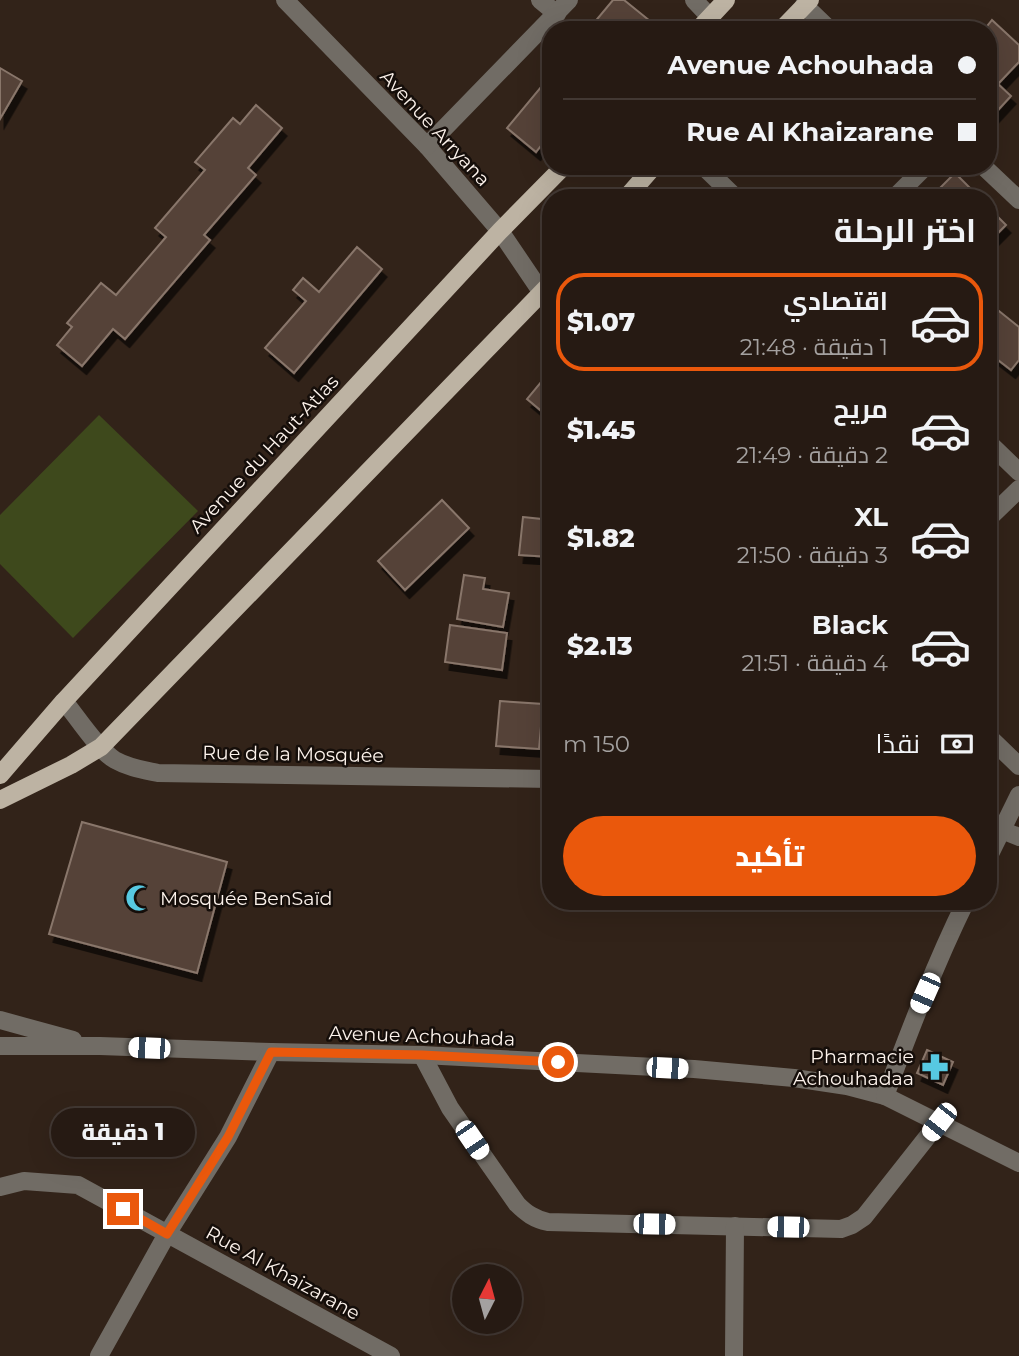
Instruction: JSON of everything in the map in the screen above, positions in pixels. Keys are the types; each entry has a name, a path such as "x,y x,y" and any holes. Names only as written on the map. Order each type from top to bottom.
{"main road":[{"path":"706,21 726,0"},
{"path":"790,21 807,3"},
{"name":"Avenue du Haut-Atlas","path":"0,775 64,701 555,175"},
{"path":"634,189 646,175"},
{"path":"0,800 71,765 100,747 542,299"}],"street":[{"name":"Avenue Arryana","path":"285,0 427,146 500,231 542,285"},
{"path":"541,0 563,7 549,21"},
{"path":"694,0 703,21"},
{"path":"807,3 823,21"},
{"path":"427,146 542,28"},
{"path":"712,175 727,189"},
{"path":"903,189 917,175"},
{"path":"993,175 1019,200"},
{"path":"997,451 1019,472"},
{"path":"997,510 1019,489"},
{"name":"Rue de la Mosquée","path":"64,701 100,747 113,759 158,773 542,779"},
{"path":"997,745 1019,766"},
{"path":"997,824 1019,795"},
{"path":"997,828 1019,837"},
{"path":"885,1096 916,1013 962,910"},
{"path":"0,1020 100,1046"},
{"path":"0,1046 100,1046"},
{"name":"Avenue Achouhada","path":"100,1046 422,1055 707,1070 794,1078 847,1086 885,1096 1019,1163"},
{"path":"99,1356 167,1234 228,1137 271,1052"},
{"path":"422,1055 450,1108 517,1204 529,1215 548,1222 841,1229 864,1217 939,1122"},
{"name":"Rue Al Khaizarane","path":"0,1187 23,1181 52,1181 78,1185 391,1356"},
{"path":"734,1356 735,1226"}],"green space":[{"path":"99,415 198,511 73,638 0,564 0,515"}],"building":[{"path":"613,0 624,0 650,21 596,21"},
{"path":"997,25 1019,45 1019,62 998,84 1011,96 997,111"},
{"path":"0,68 22,81 0,119"},
{"path":"542,86 542,144 536,152 507,128"},
{"path":"256,105 282,128 248,168 256,175 204,235 210,240 125,339 113,329 82,366 57,345 72,327 67,323 101,283 116,295 166,237 155,228 205,170 195,162 233,118 240,124"},
{"path":"953,175 957,175 971,189 939,189"},
{"path":"997,216 1006,225 997,234"},
{"path":"357,247 382,269 294,373 265,348 306,301 293,290 303,278 319,292"},
{"path":"997,309 1019,327 1019,360 1011,370 997,359"},
{"path":"542,381 542,412 527,399"},
{"path":"442,500 469,528 405,590 378,561"},
{"path":"523,517 542,519 542,556 519,555"},
{"path":"464,575 485,578 483,589 509,593 503,627 457,619"},
{"path":"450,625 507,633 502,670 445,662"},
{"path":"500,701 542,704 539,749 496,746"},
{"name":"Mosquée BenSaïd","path":"82,822 227,862 197,973 49,934"},
{"name":"Pharmacie Achouhadaa","path":"927,1050 953,1062 943,1085 917,1073"}],"place":[{"name":"Mosquée BenSaïd","path":"139,898"},
{"name":"Pharmacie Achouhadaa","path":"935,1067"}],"route":[{"path":"123,1209 167,1234 228,1137 271,1052 422,1055 558,1062"}]}
